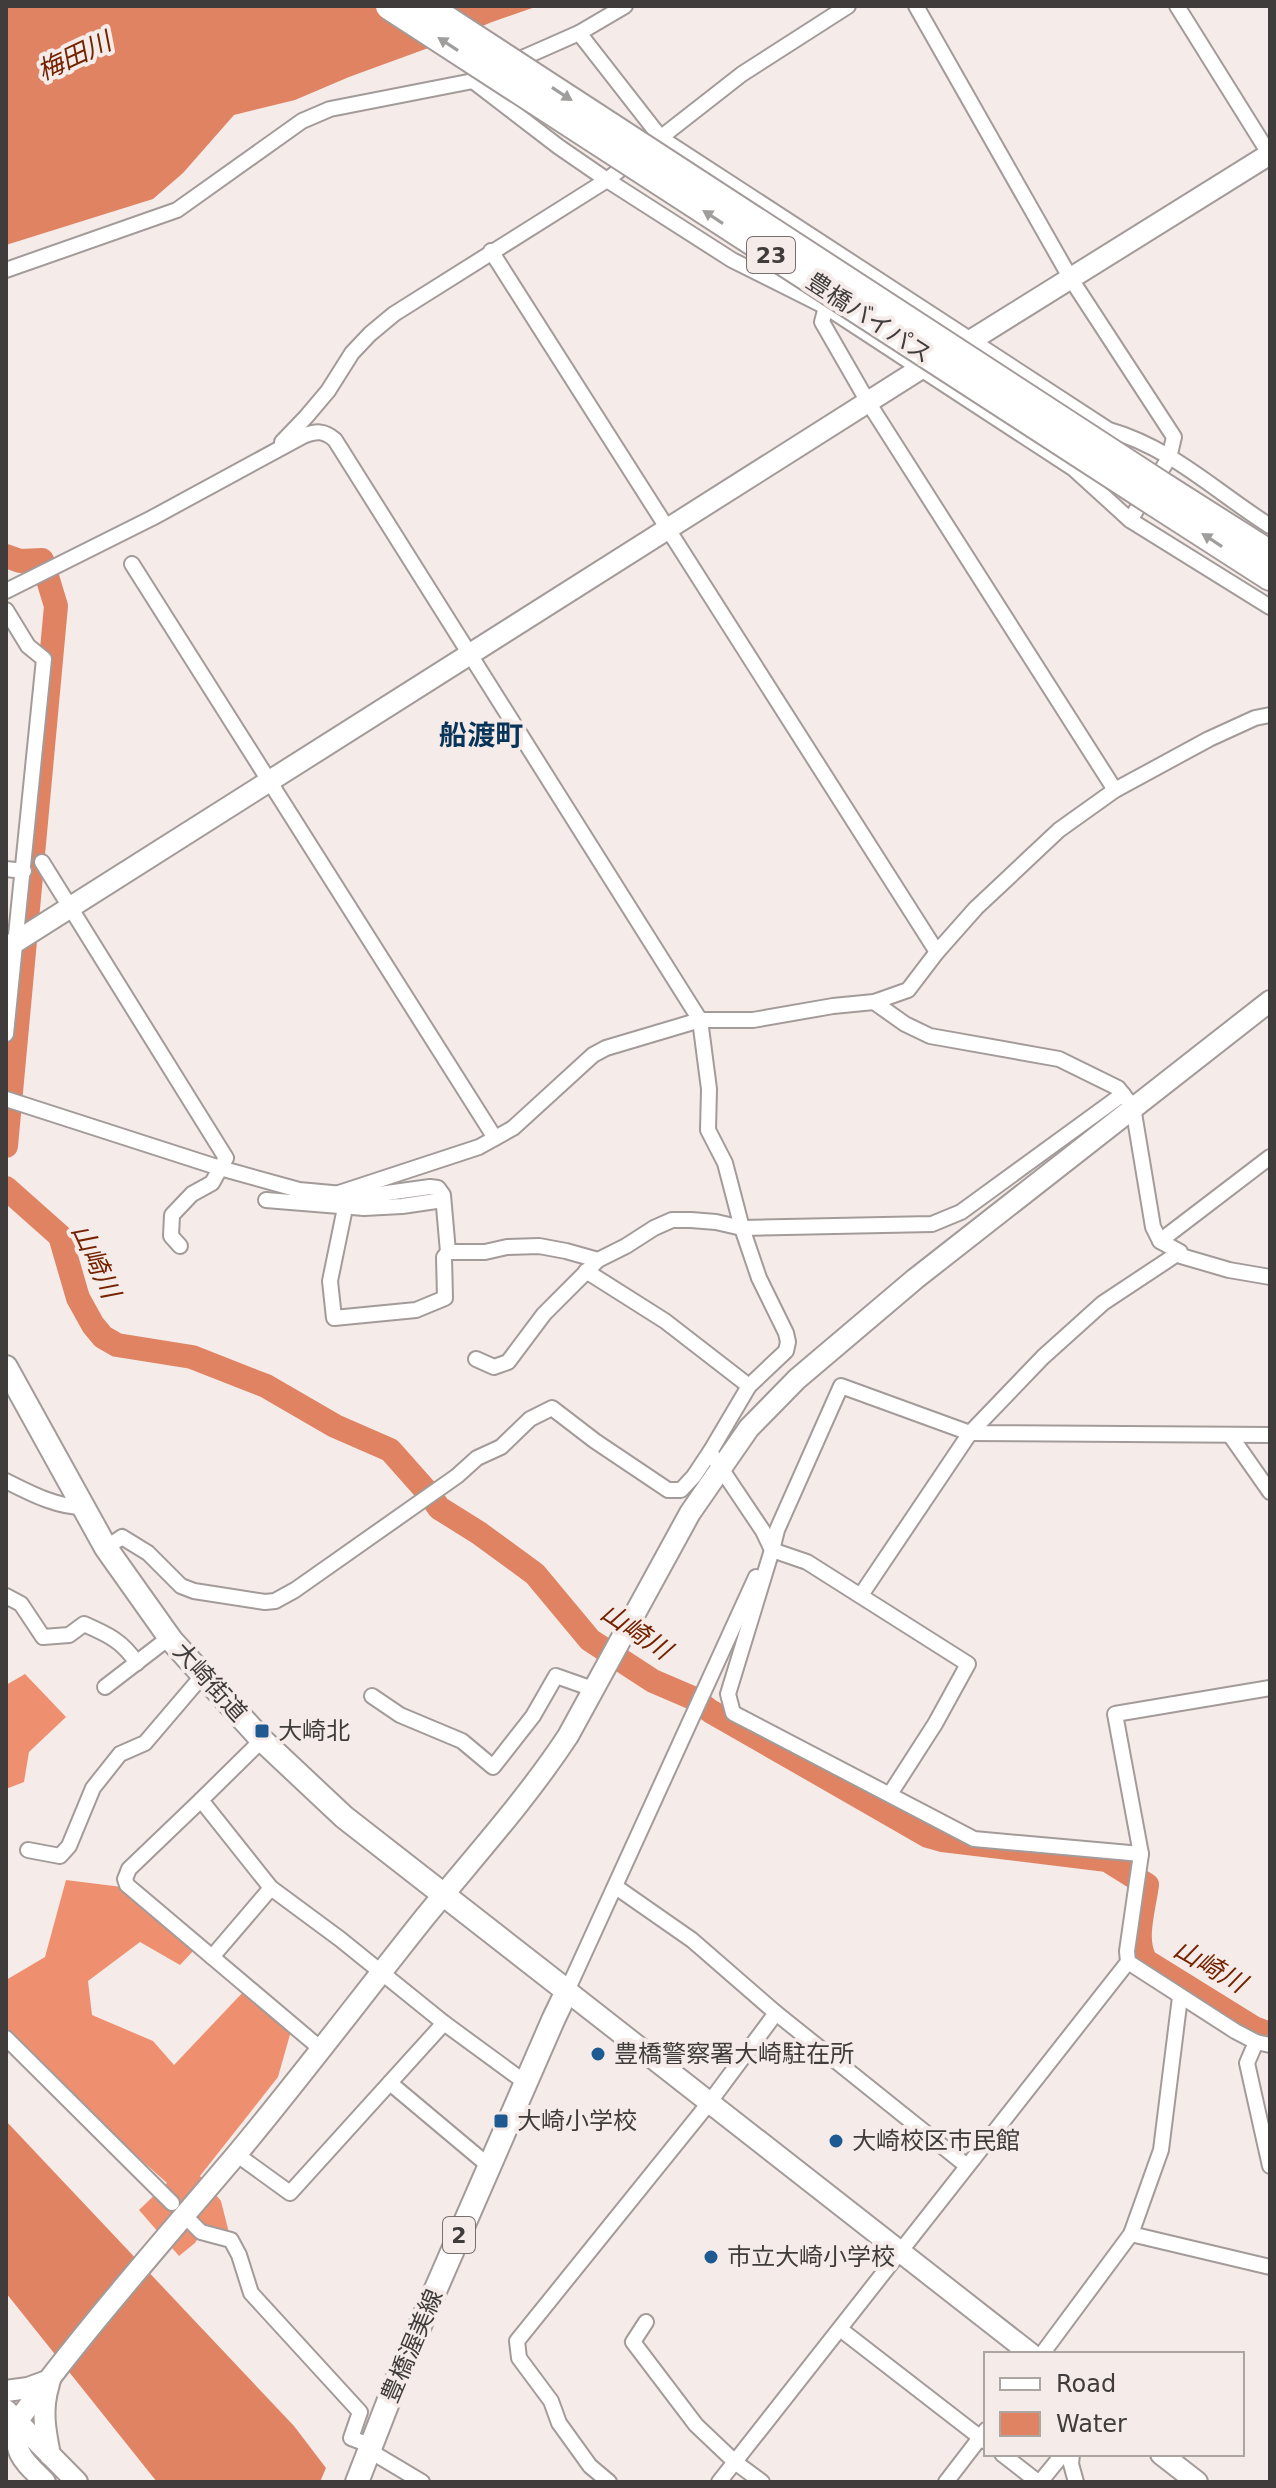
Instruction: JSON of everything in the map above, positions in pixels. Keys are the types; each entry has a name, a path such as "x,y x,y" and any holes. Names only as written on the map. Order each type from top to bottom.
{"highway":[{"name":"豊橋バイパス","path":"389,6 1160,495 1270,554"},
{"name":"豊橋バイパス","path":"426,6 1160,495 1270,577"}],"main road":[{"name":"大崎街道","path":"6,1367 14,1400 85,1507 106,1548 170,1637 203,1675 262,1740 344,1817 567,1991"},
{"name":"豊橋渥美線","path":"357,2482 401,2369 567,1991"}],"street":[{"path":"6,270 177,210 302,121 330,109 473,81 579,33 625,6"},
{"path":"267,456 328,391 352,353 394,314 607,180 742,74 848,6"},
{"path":"916,6 1071,279 1174,437 1169,458 1130,520"},
{"path":"19,940 920,369 1270,154 1177,6"},
{"path":"579,33 661,138 1109,430 1160,450 1190,468 1270,526"},
{"path":"473,81 607,180 732,260 826,307 1074,469 1130,520 1270,607"},
{"path":"491,251 937,952"},
{"path":"826,307 822,322 868,402 1115,790"},
{"path":"6,591 315,432 328,433 700,1020 709,1089 708,1130 725,1163 759,1278 788,1342 786,1351 749,1386 690,1513 568,1736 547,1767 504,1825 236,2154 10,2423"},
{"path":"132,564 495,1138"},
{"path":"6,610 28,646 44,659 19,940 6,1034"},
{"path":"339,1193 479,1147 513,1128 599,1051 700,1020 753,1020 874,1002 908,990 976,908 1059,830 1115,790 1209,739 1255,718 1270,715"},
{"path":"42,862 226,1158 212,1183 192,1194 172,1215 171,1236 180,1246"},
{"path":"6,869 24,871"},
{"path":"476,1359 494,1367 508,1362 544,1314 598,1260 672,1220 716,1222 742,1228 915,1225 947,1220 1128,1101 1270,1001"},
{"path":"874,1002 905,1024 930,1036 1059,1059 1118,1088 1128,1101 1153,1227 1160,1241 1180,1252 1181,1256 1229,1270 1270,1277"},
{"path":"10,1101 299,1190 365,1196 438,1188 443,1200 448,1252 444,1257 445,1298 416,1310 334,1318 330,1281 345,1208"},
{"path":"106,1548 122,1537 148,1553 181,1586 194,1591 275,1601 295,1590 477,1458 501,1447 530,1419 552,1408 668,1490 681,1490 797,1379 1128,1101"},
{"path":"1160,1241 1270,1157"},
{"path":"266,1200 345,1208 402,1206 443,1200"},
{"path":"448,1252 485,1252 507,1247 539,1246 598,1260"},
{"path":"861,1595 970,1433 1043,1357 1103,1303 1180,1252"},
{"path":"586,1271 665,1321 749,1386"},
{"path":"1141,1854 974,1839 733,1713 728,1694 777,1530 841,1386 970,1433 1270,1435"},
{"path":"1230,1435 1270,1492"},
{"path":"715,1460 763,1531 772,1550 807,1562 968,1664 935,1724 890,1794"},
{"path":"6,1481 71,1508 85,1507"},
{"path":"772,1550 754,1580 567,1991 1028,2352"},
{"path":"6,1596 21,1604 43,1637 69,1635 84,1624 126,1647 137,1663"},
{"path":"105,1687 170,1637"},
{"path":"28,1850 60,1856 69,1846 93,1788 120,1754 145,1743 203,1675"},
{"path":"372,1696 400,1715 462,1741 493,1767 533,1716 556,1676 593,1689"},
{"path":"719,2482 1128,1962 1141,1854 1115,1714 1270,1688"},
{"path":"262,1740 129,1869 125,1879 127,1885 321,2049"},
{"path":"201,1800 271,1888 526,2083"},
{"path":"616,1887 692,1940 776,2013 967,2166"},
{"path":"212,1957 271,1888"},
{"path":"1128,1962 1180,1997 1263,2044 1247,2063 1270,2166"},
{"path":"1043,2352 1131,2234 1161,2150 1180,1997"},
{"path":"609,2482 590,2466 559,2423 551,2401 519,2358 517,2341 709,2103 776,2013"},
{"path":"236,2154 290,2193 444,2023"},
{"path":"6,2038 172,2203"},
{"path":"390,2083 489,2166"},
{"path":"192,2223 201,2232 231,2240 251,2293 360,2412 351,2438 422,2482"},
{"path":"1131,2234 1270,2267"},
{"path":"646,2322 633,2342 696,2425 735,2462 762,2482"},
{"path":"840,2329 984,2436 946,2482"},
{"path":"6,2391 28,2388 55,2373"},
{"path":"50,2455 43,2420 45,2396 55,2373"},
{"path":"10,2423 50,2455 77,2482"},
{"path":"10,2423 21,2457 45,2482"},
{"path":"1005,2456 1039,2482 1061,2456"},
{"path":"1072,2456 1076,2482"},
{"path":"1164,2456 1197,2482"}],"shaded area":[{"path":"25,1674 66,1717 29,1752 24,1782 6,1789 6,1685"},
{"path":"66,1880 122,1887 194,1950 180,1965 140,1942 88,1981 92,2015 153,2041 174,2065 245,1990 291,2031 278,2077 200,2176 221,2201 229,2233 205,2227 195,2243 179,2256 139,2210 167,2183 83,2108 6,2027 6,1980 45,1957"}],"water":[{"name":"梅田川","path":"6,6 538,6 295,100 234,115 183,173 153,199 6,245"},
{"path":"6,2121 294,2426 326,2468 320,2482 157,2482 6,2293"}],"waterway":[{"name":"山崎川","path":"6,556 20,561 42,560 56,606 6,1146"},
{"name":"山崎川","path":"6,1188 60,1236 78,1298 103,1337 117,1345 192,1357 266,1386 335,1426 390,1450 439,1508 535,1574 590,1640 653,1681 695,1699 710,1711 928,1836 1107,1860 1147,1885 1140,1934 1146,1961 1254,2028 1270,2034"}],"place":[{"name":"大崎北","path":"262,1731"},
{"name":"豊橋警察署大崎駐在所","path":"598,2054"},
{"name":"大崎小学校","path":"501,2121"},
{"name":"大崎校区市民館","path":"836,2141"},
{"name":"市立大崎小学校","path":"711,2257"}],"district":[{"name":"船渡町","path":"481,735"}]}
